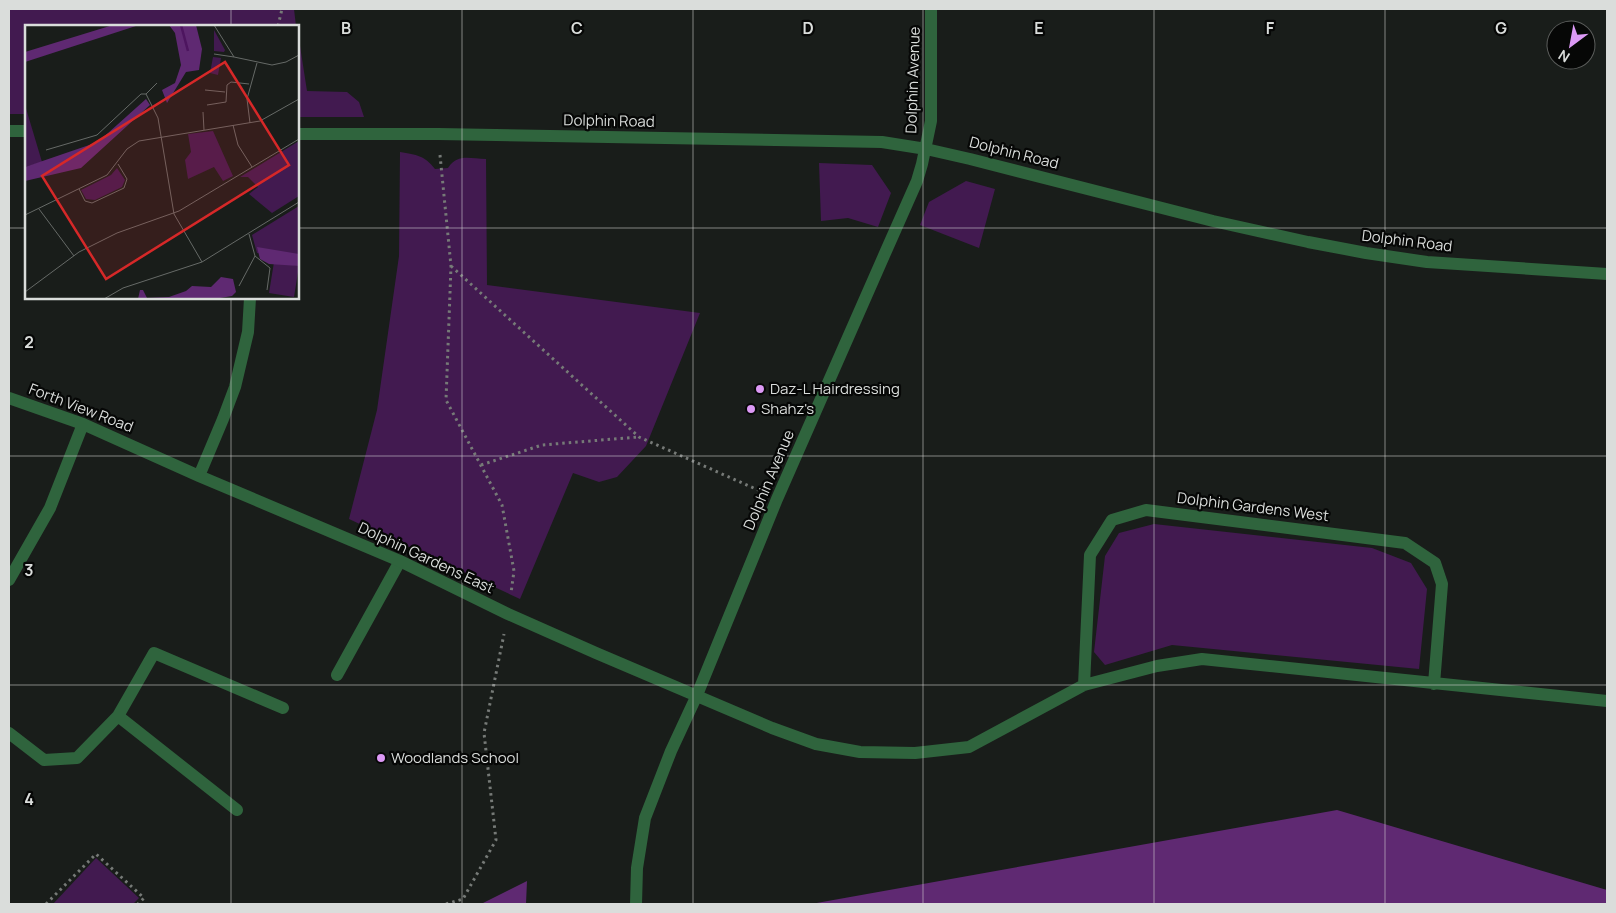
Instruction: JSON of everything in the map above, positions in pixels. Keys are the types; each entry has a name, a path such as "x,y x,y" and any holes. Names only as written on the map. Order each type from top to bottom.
{"street":[{"name":"Dolphin Avenue","path":"636,904 637,868 645,818 777,499 916,180 926,149 931,121 932,9"},
{"path":"9,131 25,131"},
{"name":"Dolphin Road","path":"299,134 438,134 882,142 970,158 1213,221 1356,252 1427,262 1607,274"},
{"path":"199,476 223,419 239,372 248,332 250,299"},
{"name":"Forth View Road","path":"9,398 83,424 141,450"},
{"path":"9,580 50,508 83,424"},
{"name":"Dolphin Gardens East","path":"141,450 400,561 508,614 697,696"},
{"name":"Dolphin Gardens West","path":"1084,685 1090,555 1112,520 1146,510 1405,543 1435,563 1442,584 1434,684"},
{"path":"337,675 400,561"},
{"path":"9,733 44,760 77,758 118,716 154,653 283,708"},
{"path":"697,696 772,728 816,744 860,752 915,753 970,747 1084,685 1157,666 1202,659 1434,684 1607,700"},
{"path":"118,716 237,810"}],"path":[{"path":"278,25 282,9"},
{"path":"438,134 451,266 446,400 502,505 514,572 508,614 484,733 496,840 463,899 446,904"},
{"path":"451,266 639,437 777,499"},
{"path":"482,465 542,445 639,437"},
{"path":"46,904 96,854 144,898 138,904"}],"shaded area":[{"path":"9,9 294,9 296,25 25,25 25,114 9,114"},
{"path":"299,39 307,91 347,92 359,102 364,117 299,117"},
{"path":"400,152 420,156 435,169 448,168 456,160 460,159 486,159 487,285 700,313 646,446 617,477 599,482 573,473 520,599 349,519 377,410 399,256"},
{"path":"819,163 872,165 891,193 878,227 848,218 821,221"},
{"path":"966,181 995,189 979,248 920,225 929,202"},
{"path":"1154,524 1372,548 1411,563 1427,589 1419,669 1172,645 1105,665 1094,652 1105,556 1119,533"},
{"path":"1337,810 1607,890 1607,904 811,904"},
{"path":"96,858 139,898 133,904 53,904"},
{"path":"527,881 526,904 481,904"}],"place":[{"name":"Daz-L Hairdressing","path":"760,389"},
{"name":"Shahz's","path":"751,409"},
{"name":"Woodlands School","path":"381,758"}]}
